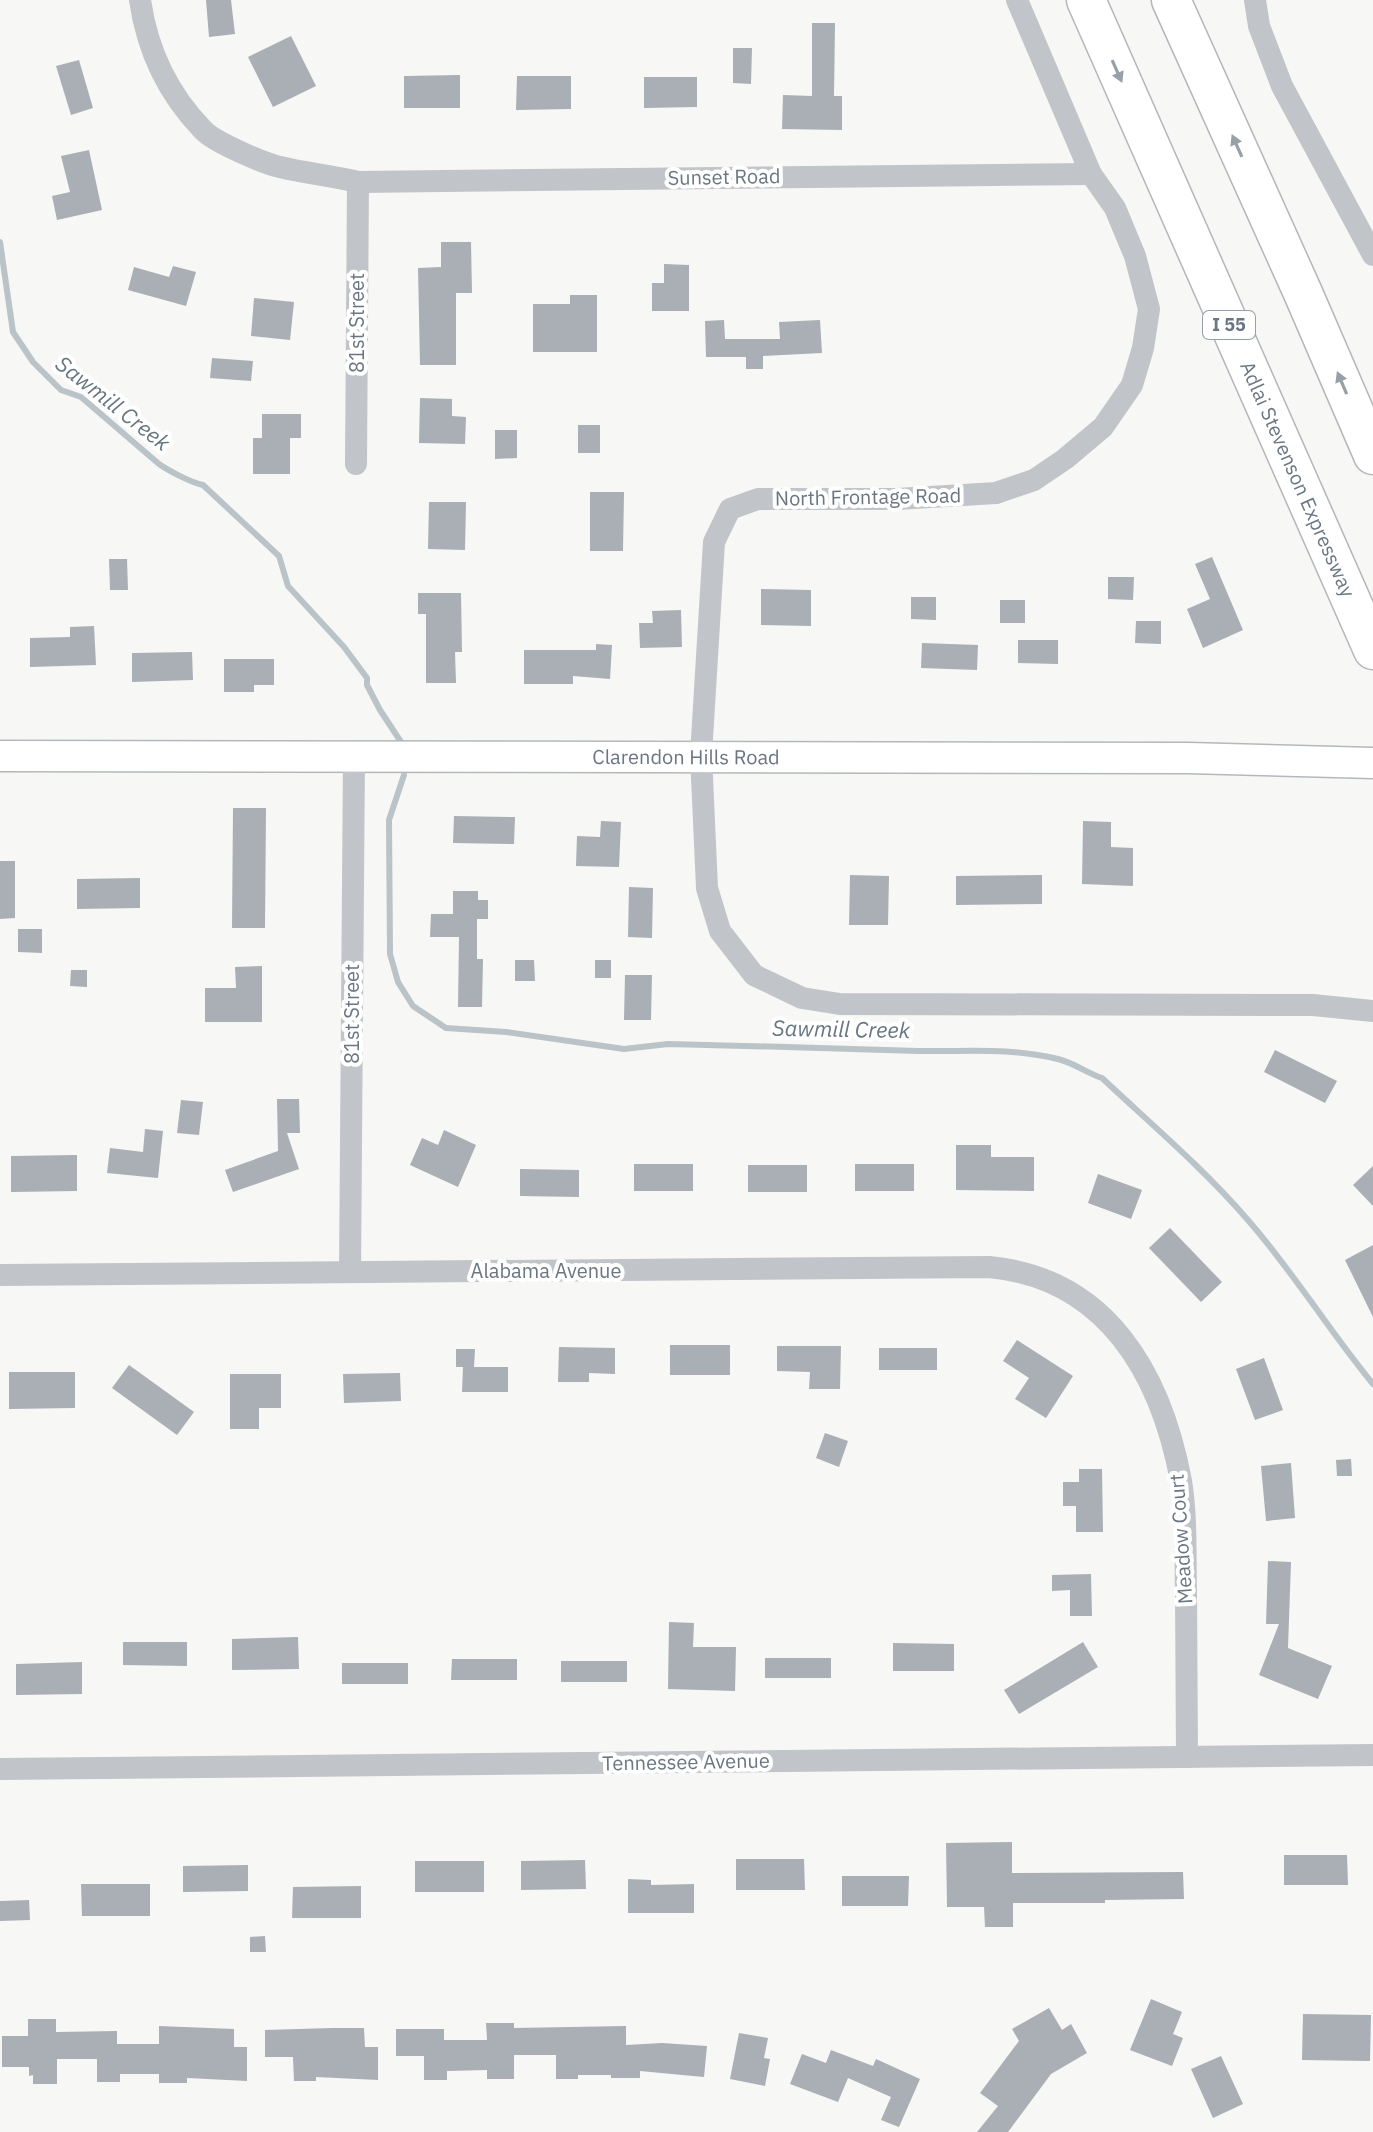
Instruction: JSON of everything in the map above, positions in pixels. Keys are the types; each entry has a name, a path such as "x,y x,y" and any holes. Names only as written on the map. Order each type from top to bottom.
{"highway":[{"name":"Adlai Stevenson Expressway","path":"1086,0 1373,650"},
{"path":"1173,0 1373,455"}],"street":[{"name":"Sunset Road","path":"140,0 147,39 161,71 205,132 279,167 358,182 1091,174"},
{"name":"North Frontage Road","path":"1017,0 1091,174 1115,208 1135,256 1149,309 1143,348 1132,385 1103,427 1065,459 1034,480 996,493 897,499 758,499 730,509 714,542 701,755 707,888 720,931 754,975 802,998 852,1004 1313,1005 1373,1011"},
{"path":"1255,0 1259,26 1282,86 1373,255"},
{"name":"81st Street","path":"356,464 358,182"},
{"name":"Clarendon Hills Road","path":"0,756 1173,757 1363,763"},
{"name":"81st Street","path":"350,1272 354,756"},
{"name":"Alabama Avenue","path":"0,1275 989,1267 1030,1275 1059,1286 1084,1302"},
{"name":"Meadow Court","path":"1084,1302 1115,1327 1138,1361 1161,1409 1173,1447 1181,1483 1185,1533 1187,1757"},
{"name":"Tennessee Avenue","path":"0,1769 1373,1755"}],"building":[{"path":"206,0 231,0 235,34 209,37"},
{"path":"812,23 835,23 834,96 842,96 842,130 782,129 783,95 812,96"},
{"path":"291,36 316,86 273,107 248,57"},
{"path":"733,48 752,48 751,84 733,83"},
{"path":"79,60 93,108 71,115 56,66"},
{"path":"460,75 460,108 404,108 404,76"},
{"path":"517,76 571,76 571,109 516,110"},
{"path":"644,77 697,77 697,107 644,108"},
{"path":"89,150 102,210 57,220 52,196 70,192 61,156"},
{"path":"441,242 471,242 472,293 456,293 456,365 420,365 418,268 441,267"},
{"path":"664,264 689,265 689,311 652,311 652,283 664,283"},
{"path":"173,266 196,272 186,306 128,290 134,267 169,277"},
{"path":"570,295 597,295 597,352 533,352 533,304 570,304"},
{"path":"254,298 294,302 290,340 251,336"},
{"path":"724,320 725,339 780,339 779,322 820,320 822,353 763,356 763,369 746,369 746,357 706,357 705,321"},
{"path":"212,358 253,361 251,381 210,378"},
{"path":"420,398 452,399 452,416 466,417 465,444 419,443"},
{"path":"262,414 301,414 301,438 290,438 290,474 253,474 253,438 262,438"},
{"path":"578,425 600,425 600,453 578,453"},
{"path":"495,430 517,430 517,458 495,459"},
{"path":"590,492 624,492 623,551 590,551"},
{"path":"429,502 466,502 465,550 428,549"},
{"path":"1212,557 1243,630 1203,648 1187,609 1210,599 1195,564"},
{"path":"109,559 127,559 128,590 110,590"},
{"path":"1108,577 1134,577 1133,600 1108,599"},
{"path":"761,589 811,590 811,626 761,625"},
{"path":"418,593 461,593 462,652 455,652 456,683 426,683 426,614 418,614"},
{"path":"911,597 936,597 936,620 911,619"},
{"path":"1000,600 1025,600 1025,623 1000,623"},
{"path":"681,610 682,647 640,648 639,623 653,623 652,611"},
{"path":"1136,621 1161,621 1161,644 1135,643"},
{"path":"94,626 96,665 30,667 30,638 70,637 70,627"},
{"path":"1018,640 1058,640 1058,664 1018,663"},
{"path":"922,643 978,645 977,670 921,668"},
{"path":"596,644 612,645 610,679 573,676 573,684 524,684 524,650 596,650"},
{"path":"192,652 193,680 132,682 132,653"},
{"path":"224,659 274,659 274,685 254,685 254,692 224,692"},
{"path":"233,808 266,808 265,928 232,928"},
{"path":"454,816 515,817 514,844 453,843"},
{"path":"601,821 621,822 619,867 576,866 577,836 600,837"},
{"path":"1083,821 1111,822 1111,847 1133,848 1133,886 1082,884"},
{"path":"0,861 15,861 15,918 0,919"},
{"path":"850,875 889,876 888,925 849,925"},
{"path":"1042,875 1042,904 956,905 956,876"},
{"path":"140,878 140,908 77,909 77,879"},
{"path":"629,887 653,888 652,938 628,937"},
{"path":"453,891 478,891 478,900 488,900 488,919 477,919 477,959 483,959 482,1007 458,1007 459,937 430,937 431,914 453,914"},
{"path":"18,929 42,929 42,953 18,952"},
{"path":"515,960 534,960 535,981 515,981"},
{"path":"595,960 611,960 611,978 595,978"},
{"path":"262,966 262,1022 205,1022 205,988 236,988 235,967"},
{"path":"71,970 87,970 87,987 70,986"},
{"path":"625,975 652,975 651,1020 624,1020"},
{"path":"1275,1050 1337,1081 1325,1103 1264,1072"},
{"path":"277,1099 299,1099 300,1133 287,1133 299,1169 233,1192 225,1170 278,1151"},
{"path":"181,1100 203,1102 199,1135 177,1133"},
{"path":"145,1129 163,1131 158,1178 107,1173 110,1148 143,1152"},
{"path":"444,1130 476,1145 458,1187 410,1165 422,1138 438,1145"},
{"path":"956,1145 991,1145 991,1157 1034,1157 1034,1191 956,1190"},
{"path":"77,1155 77,1191 11,1192 11,1156"},
{"path":"634,1164 693,1164 693,1191 634,1191"},
{"path":"855,1164 914,1164 914,1191 855,1191"},
{"path":"748,1165 807,1165 807,1192 748,1192"},
{"path":"1373,1166 1373,1206 1353,1185"},
{"path":"520,1169 579,1170 579,1197 520,1196"},
{"path":"1098,1174 1142,1190 1131,1219 1088,1203"},
{"path":"1170,1228 1222,1282 1201,1302 1149,1248"},
{"path":"1373,1245 1373,1317 1345,1260"},
{"path":"1017,1340 1073,1376 1046,1418 1015,1399 1029,1378 1003,1361"},
{"path":"670,1345 730,1345 730,1375 670,1375"},
{"path":"777,1346 841,1346 840,1389 809,1389 810,1372 777,1371"},
{"path":"559,1347 615,1348 615,1374 589,1373 589,1382 558,1382"},
{"path":"879,1348 937,1348 937,1370 879,1370"},
{"path":"456,1349 475,1349 474,1367 508,1367 508,1392 462,1392 463,1367 456,1367"},
{"path":"1264,1358 1283,1410 1255,1420 1236,1369"},
{"path":"129,1365 194,1412 177,1435 112,1388"},
{"path":"9,1372 75,1372 75,1408 9,1409"},
{"path":"400,1373 401,1401 344,1403 343,1374"},
{"path":"230,1374 281,1374 281,1408 259,1408 259,1429 230,1429"},
{"path":"825,1433 848,1441 839,1467 816,1458"},
{"path":"1351,1459 1352,1476 1337,1476 1336,1460"},
{"path":"1291,1463 1295,1518 1266,1521 1261,1466"},
{"path":"1079,1469 1102,1469 1103,1532 1076,1532 1076,1506 1063,1506 1063,1482 1079,1482"},
{"path":"1268,1561 1291,1562 1288,1648 1332,1666 1318,1699 1259,1675 1279,1624 1266,1624"},
{"path":"1091,1574 1092,1616 1070,1616 1070,1590 1052,1591 1052,1575"},
{"path":"669,1622 694,1623 693,1647 736,1647 735,1691 668,1689"},
{"path":"298,1637 299,1669 232,1670 232,1639"},
{"path":"123,1642 187,1642 187,1666 123,1665"},
{"path":"1083,1642 1098,1667 1019,1714 1004,1690"},
{"path":"893,1643 954,1644 954,1671 893,1671"},
{"path":"765,1658 831,1658 831,1678 765,1678"},
{"path":"452,1659 517,1659 517,1680 451,1680"},
{"path":"561,1661 627,1661 627,1682 561,1682"},
{"path":"82,1662 82,1694 16,1695 16,1664"},
{"path":"342,1663 408,1663 408,1684 342,1684"},
{"path":"1012,1842 1012,1873 1183,1872 1184,1899 1013,1903 1013,1927 985,1927 984,1907 947,1907 946,1843"},
{"path":"1284,1855 1347,1855 1348,1885 1284,1885"},
{"path":"736,1859 804,1859 805,1890 736,1890"},
{"path":"585,1860 586,1889 521,1890 521,1861"},
{"path":"415,1861 484,1861 484,1892 415,1892"},
{"path":"248,1865 248,1891 183,1892 183,1866"},
{"path":"842,1876 909,1876 908,1906 842,1906"},
{"path":"628,1879 651,1880 651,1885 694,1884 694,1913 628,1913"},
{"path":"81,1884 150,1884 150,1916 82,1916"},
{"path":"361,1886 361,1918 292,1918 293,1887"},
{"path":"29,1900 30,1920 0,1921 0,1901"},
{"path":"265,1936 266,1952 250,1952 250,1937"},
{"path":"1151,1999 1182,2012 1173,2034 1183,2038 1172,2066 1130,2050"},
{"path":"1049,2008 1062,2030 1071,2024 1087,2053 1051,2074 1008,2132 977,2132 998,2106 980,2093 1019,2041 1012,2029"},
{"path":"1303,2014 1371,2015 1370,2061 1302,2060"},
{"path":"28,2019 56,2019 56,2032 117,2031 117,2044 159,2044 159,2026 234,2029 234,2047 247,2047 247,2081 187,2078 187,2083 159,2083 159,2074 120,2074 120,2082 97,2082 97,2059 57,2059 57,2084 33,2084 29,2067 2,2067 2,2036 28,2036"},
{"path":"486,2023 514,2023 514,2028 626,2026 626,2045 662,2043 707,2046 704,2077 640,2071 640,2078 578,2075 578,2079 556,2079 556,2055 514,2055 514,2079 487,2079 487,2070 447,2071 447,2080 424,2080 424,2056 396,2056 396,2029 444,2029 444,2040 487,2040"},
{"path":"364,2028 365,2047 378,2047 378,2080 316,2077 316,2081 294,2081 293,2057 265,2057 265,2030"},
{"path":"739,2033 768,2038 764,2058 770,2059 765,2086 730,2079"},
{"path":"831,2050 873,2066 876,2059 920,2079 899,2127 881,2120 891,2097 848,2078 838,2102 790,2084 802,2054 826,2063"},
{"path":"1221,2056 1243,2104 1213,2118 1191,2069"}],"waterway":[{"name":"Sawmill Creek","path":"0,242 13,332 33,362 61,390 81,397 159,464 203,485 279,556 288,586 344,647 367,678 367,685 380,710 403,745"},
{"name":"Sawmill Creek","path":"404,775 389,820 390,954 398,982 413,1006 446,1028 506,1032 624,1049 668,1044 988,1051 1040,1055 1064,1061 1102,1078 1213,1182 1280,1259 1373,1384"}]}
